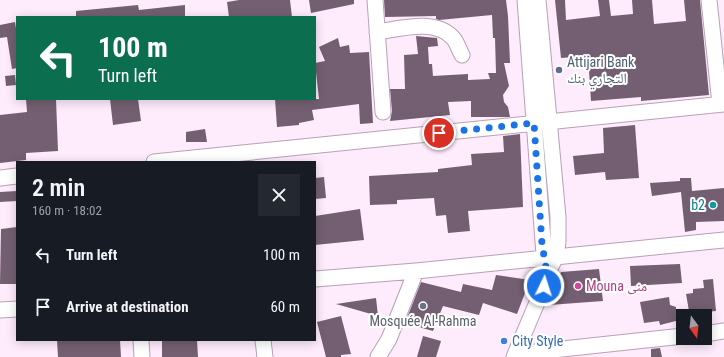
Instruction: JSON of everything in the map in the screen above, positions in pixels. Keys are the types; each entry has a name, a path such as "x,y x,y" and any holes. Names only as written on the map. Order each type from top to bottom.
{"street":[{"path":"374,0 383,112"},
{"path":"525,0 534,123 550,257 544,286 515,356 676,337"},
{"path":"538,0 558,217 558,242 550,257"},
{"path":"164,161 722,104 709,0"},
{"path":"377,32 422,26 439,28 453,38 462,55"},
{"path":"0,178 16,176"},
{"path":"316,279 416,271 724,240"},
{"path":"378,357 389,339 416,271"},
{"path":"0,310 16,309"},
{"path":"712,333 724,331"},
{"path":"141,341 142,357"},
{"path":"263,341 265,357"}],"building":[{"path":"239,0 290,0 292,16 229,16 227,2"},
{"path":"309,0 354,0 354,4 311,13"},
{"path":"384,0 506,0 510,63 504,63 509,86 503,95 510,117 471,117 471,101 448,102 450,115 390,121 392,111 390,89 405,89 404,55 418,54 416,36 437,38 438,46 428,47 429,64 432,64 433,76 468,74 468,80 490,79 488,73 496,73 495,38 493,38 492,15 439,20 436,19 436,16 385,17"},
{"path":"555,0 565,0 566,20 600,16 598,0 609,0 611,16 633,14 632,0 652,0 654,24 686,21 684,0 700,0 709,95 641,101 641,97 591,101 588,56 561,58"},
{"path":"138,5 139,10 185,5 185,16 76,16 76,11"},
{"path":"15,22 16,68 12,69 7,37 0,38 0,25"},
{"path":"338,38 340,47 349,45 350,53 369,52 373,123 360,124 359,104 312,110 314,120 299,123 299,125 277,127 275,100 319,99 316,63 325,61 319,47"},
{"path":"15,75 16,85 6,86 5,76"},
{"path":"26,100 56,100 58,151 26,153 26,160 0,163 0,115 27,112"},
{"path":"110,100 138,100 141,121 113,125"},
{"path":"635,125 639,178 606,180 605,172 575,175 573,156 604,153 603,128"},
{"path":"205,129 207,142 186,142 186,132"},
{"path":"520,134 523,207 468,211 470,231 448,233 446,215 436,216 434,198 397,200 397,204 370,205 369,176 438,172 438,169 472,165 471,154 504,152 503,136"},
{"path":"324,177 326,198 316,199 316,178"},
{"path":"680,178 691,178 692,191 724,188 724,221 696,222 696,230 685,232 681,192 652,196 650,183 680,181"},
{"path":"16,191 16,201 0,202 0,192"},
{"path":"360,209 364,240 316,245 316,216"},
{"path":"16,227 16,284 0,284 1,229"},
{"path":"680,264 682,283 631,286 630,266"},
{"name":"Mouna منى","path":"599,269 603,301 549,305 561,272"},
{"path":"496,275 530,280 517,314 483,303 479,315 443,306 433,331 405,323 421,282 461,292 463,284 492,290"},
{"path":"713,279 716,311 712,311 712,309 689,309 686,294 693,293 693,289 704,288 703,280"},
{"path":"669,297 670,305 676,307 676,321 660,325 659,321 644,323 640,302"},
{"path":"376,298 378,316 336,304"},
{"path":"341,316 351,354 341,355 341,357 326,357 317,322"},
{"path":"423,336 441,341 436,357 417,357"},
{"path":"57,341 120,341 121,357 58,357"},
{"path":"162,341 197,341 198,357 162,357"},
{"path":"660,348 662,357 651,357 651,349"}],"place":[{"name":"Attijari Bank التجاري بنك","path":"559,70"},
{"name":"b2","path":"713,205"},
{"name":"Mouna منى","path":"578,286"},
{"name":"Mosquée Al-Rahma","path":"423,306"},
{"name":"City Style","path":"504,341"}],"route":[{"path":"439,133 534,123 542,244 547,274 544,286"}]}
